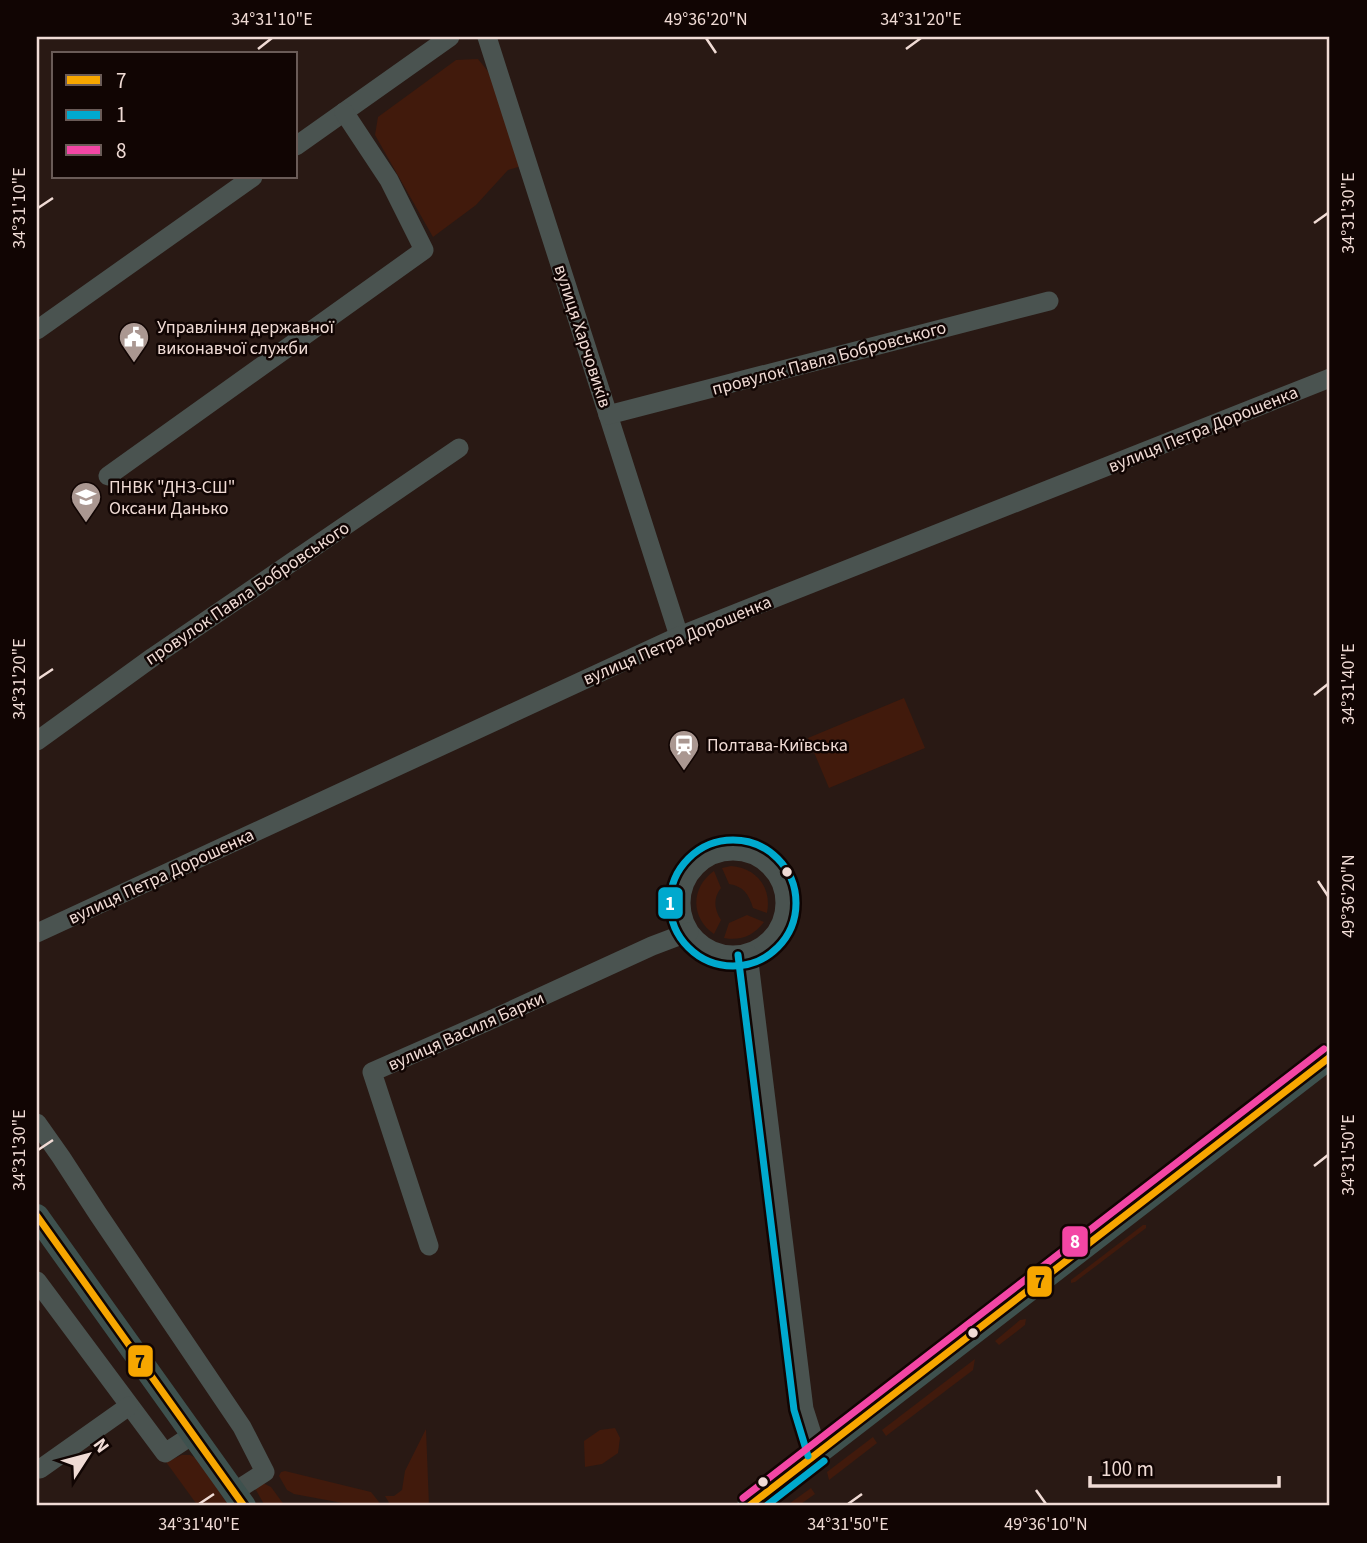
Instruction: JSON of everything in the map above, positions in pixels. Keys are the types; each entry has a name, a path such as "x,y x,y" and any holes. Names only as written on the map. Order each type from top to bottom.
{"main road":[{"path":"749,1506 1330,1057"},
{"path":"37,1216 239,1499"}],"street":[{"path":"298,145 450,37"},
{"name":"вулиця Харчовиків","path":"487,37 679,636"},
{"path":"108,476 425,250 389,180 344,112"},
{"path":"37,330 252,178"},
{"name":"провулок Павла Бобровського","path":"608,415 1049,301"},
{"name":"вулиця Петра Дорошенка","path":"37,933 679,636 1330,379"},
{"name":"провулок Павла Бобровського","path":"37,741 153,657 459,448"},
{"path":"723,852 743,852 753,855 777,873 785,891 783,921 775,936 763,947 747,954 731,956 714,952 700,944 689,932 683,917 681,900 684,884 693,870 705,859 723,852"},
{"name":"вулиця Василя Барки","path":"429,1246 372,1072 689,932"},
{"path":"747,954 804,1409 818,1453"},
{"path":"37,1123 242,1427 265,1472 239,1499"},
{"path":"37,1281 165,1452 194,1434"},
{"path":"37,1468 40,1469 129,1406"}],"shaded area":[{"path":"478,59 495,80 522,166 508,170 476,205 433,237 375,135 378,117 456,60"},
{"path":"904,698 925,748 829,788 808,738"},
{"path":"731,866 748,871 761,881 767,895 767,913 753,908 745,892 729,884 722,868"},
{"path":"714,871 721,888 715,904 721,920 714,934 701,920 696,903 701,886"},
{"path":"747,915 764,922 756,931 746,936 724,938 729,923"},
{"path":"1146,1225 1146,1228 1071,1283 1071,1280"},
{"path":"1026,1319 1025,1325 999,1345 995,1341 1020,1320"},
{"path":"975,1359 973,1370 886,1436 882,1430"},
{"path":"615,1428 620,1438 618,1453 602,1464 585,1467 584,1441 600,1430"},
{"path":"426,1429 429,1506 391,1506 385,1496 394,1496 402,1490 405,1471"},
{"path":"873,1437 877,1443 829,1480 827,1472"},
{"path":"182,1455 196,1458 229,1506 198,1506 166,1462"},
{"path":"285,1471 371,1492 382,1506 370,1506 367,1503 363,1506 350,1506 294,1494 287,1490 279,1476"},
{"path":"263,1483 271,1487 285,1506 265,1506 256,1490 258,1485"},
{"path":"811,1488 815,1494 798,1506 786,1506"}],"transit line":[{"name":"1","path":"733,840 757,845 777,859 791,879 796,903 791,927 777,947 757,961 733,966 709,961 689,947 675,927 670,903 675,879 689,859 709,845 733,840"},
{"name":"1","path":"738,955 794,1410 808,1456"},
{"name":"8","path":"743,1498 1324,1049"},
{"name":"7","path":"749,1506 1330,1057"},
{"name":"7","path":"37,1216 244,1506"},
{"name":"1","path":"766,1506 824,1461"}],"place":[{"name":"Управління державної виконавчої служби","path":"134,364"},
{"name":"ПНВК \"ДНЗ-СШ\" Оксани Данько","path":"86,524"},
{"name":"Полтава-Київська","path":"684,772"}]}
